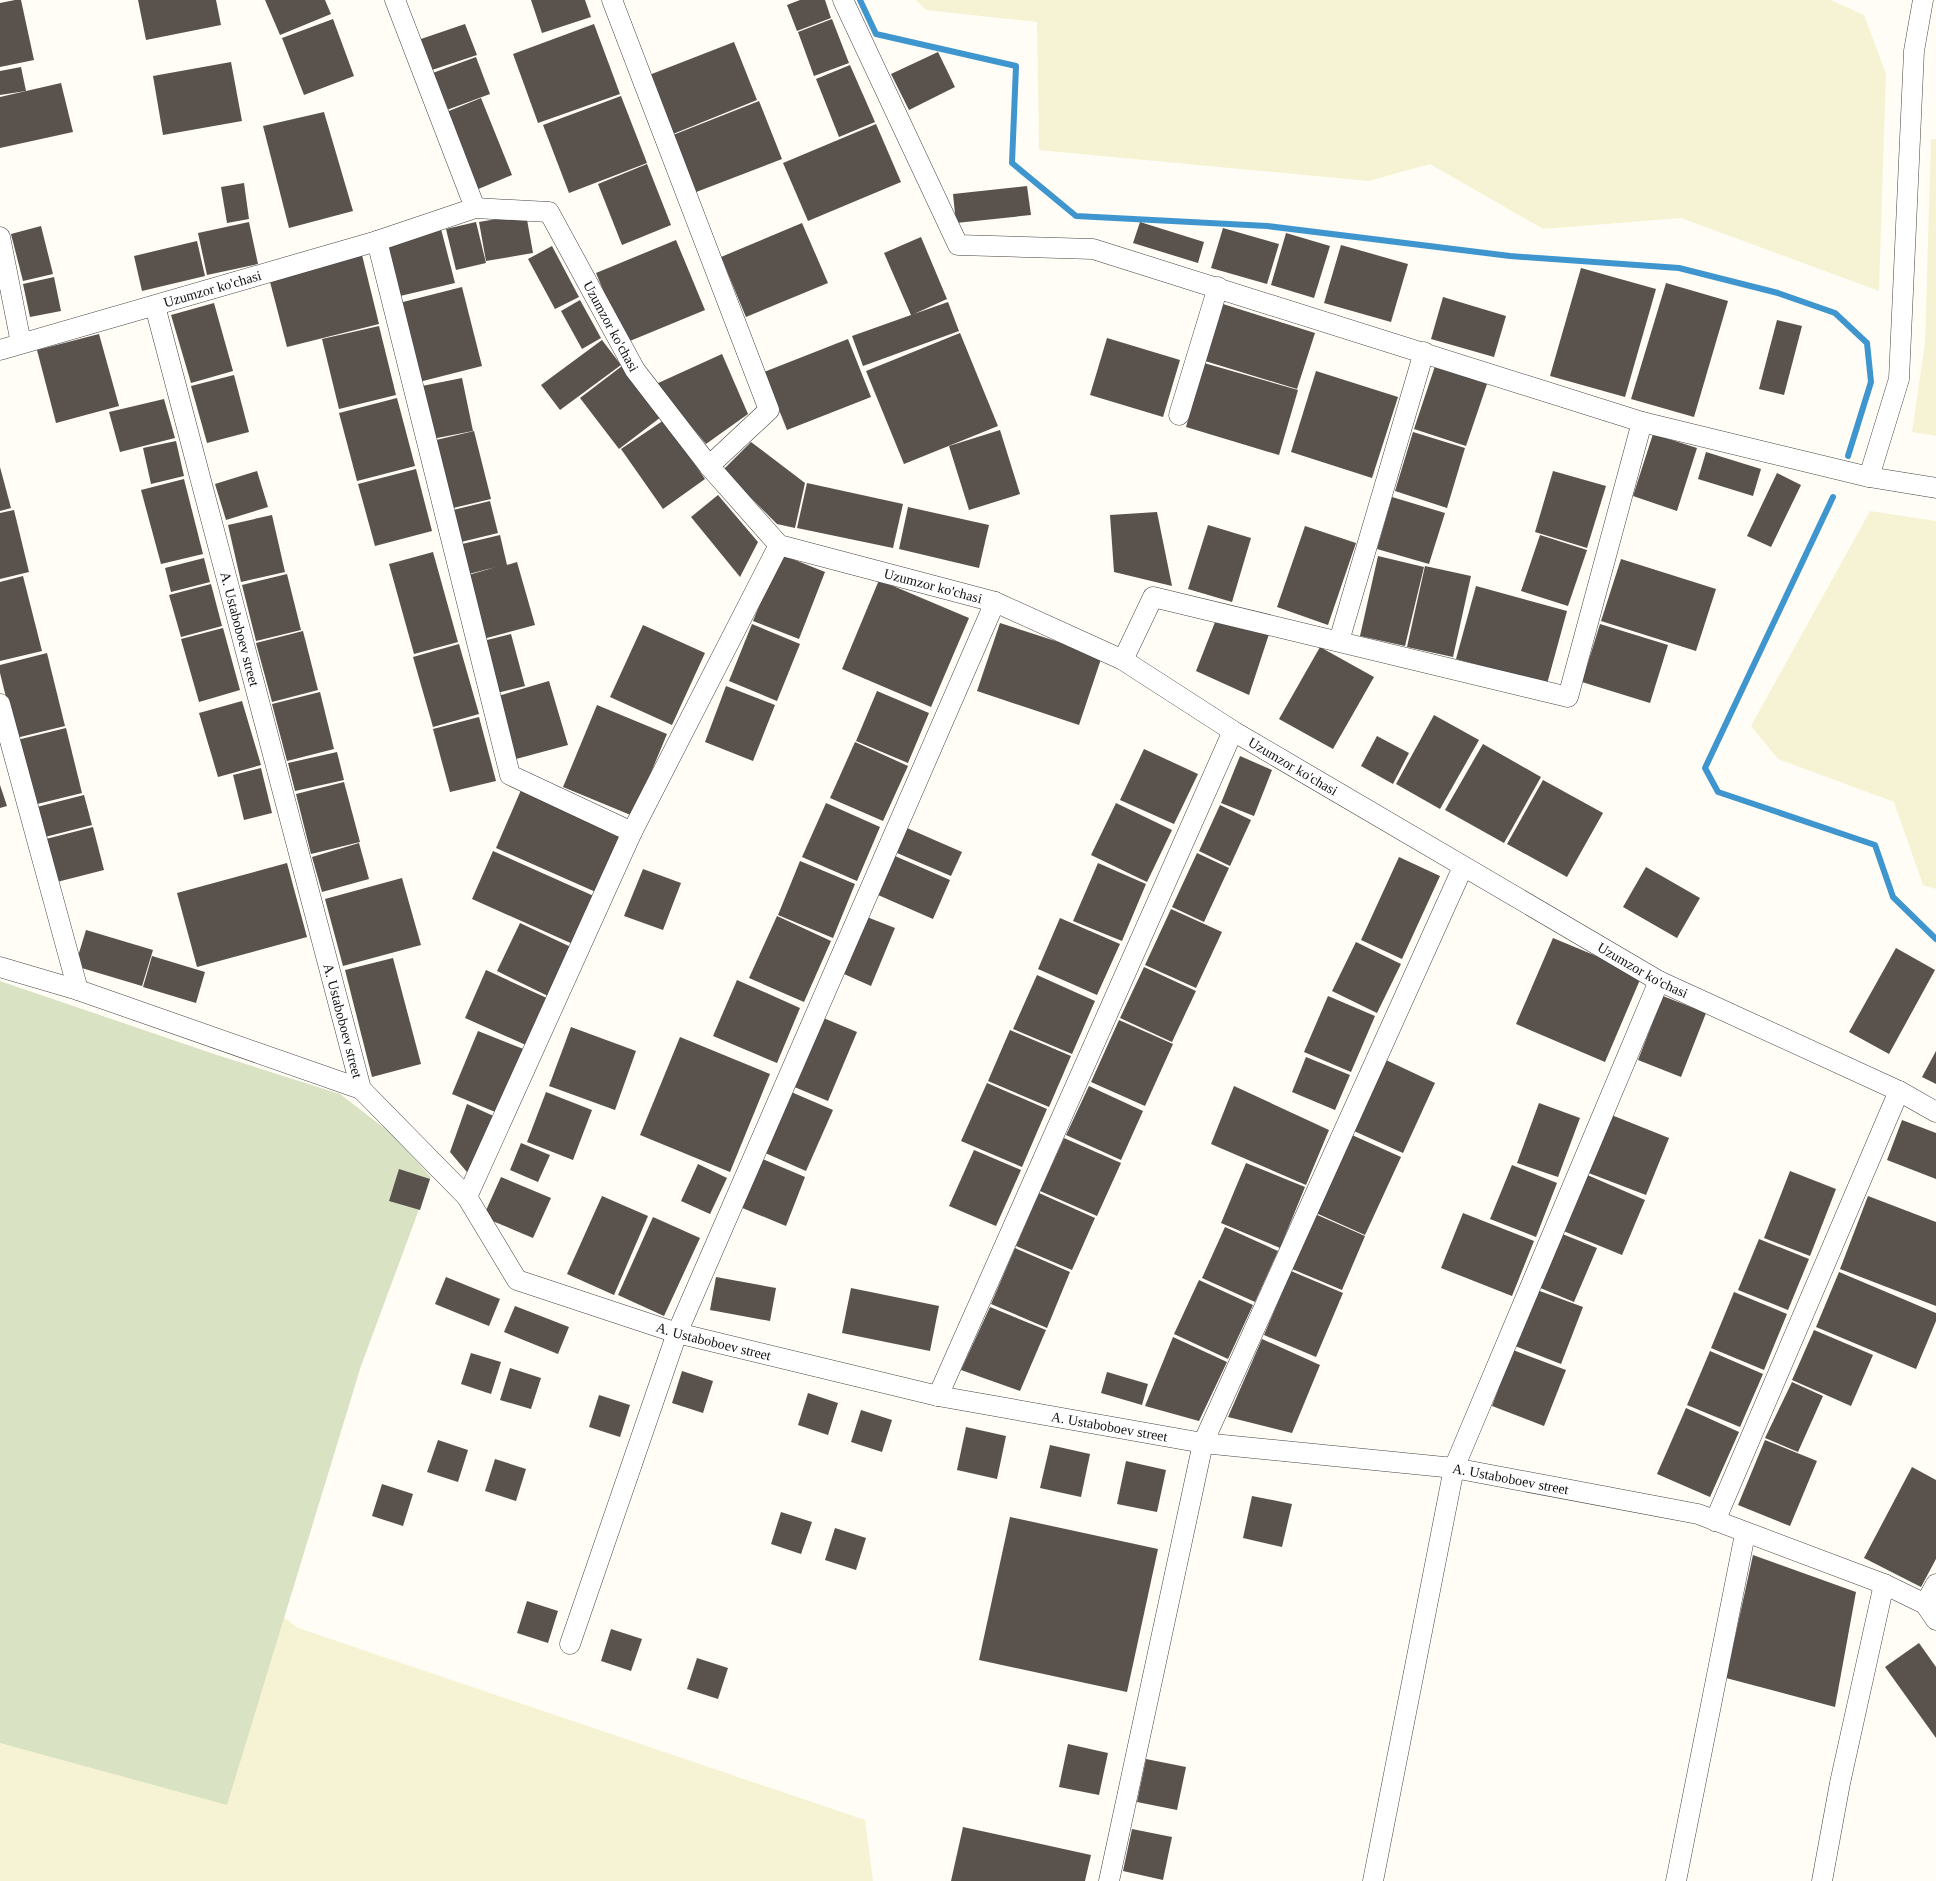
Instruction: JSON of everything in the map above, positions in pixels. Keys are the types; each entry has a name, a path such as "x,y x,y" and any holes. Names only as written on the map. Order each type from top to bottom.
{"street":[{"path":"394,0 475,208"},
{"path":"612,0 769,410 709,466"},
{"path":"843,0 958,245 1093,248 1642,422 1869,478 1936,488"},
{"path":"1869,478 1899,379 1914,51 1922,0"},
{"name":"Uzumzor ko'chasi","path":"0,350 376,241 475,208 549,212 635,370 709,466 779,545 994,602 1123,660 1233,731 1659,981 1899,1091 1936,1112"},
{"path":"0,237 22,343"},
{"path":"376,241 510,775 632,832"},
{"path":"1179,415 1218,287"},
{"name":"A. Ustaboboev street","path":"155,306 361,1089 467,1197 517,1280 677,1333 938,1396 1203,1443 1454,1468 1698,1514 1745,1534 1884,1584 1931,1612"},
{"path":"1338,641 1424,352"},
{"path":"1123,660 1154,597 1568,697 1642,422"},
{"path":"467,1197 632,832 779,545"},
{"path":"570,1644 677,1333 994,602"},
{"path":"1,709 78,990"},
{"path":"938,1396 1233,731"},
{"path":"1109,1881 1203,1443 1463,867"},
{"path":"0,967 78,990 361,1089"},
{"path":"1373,1881 1454,1468 1659,981"},
{"path":"1716,1521 1899,1091"},
{"path":"1676,1881 1745,1534"},
{"path":"1822,1881 1840,1783 1884,1584"},
{"path":"1931,1612 1936,1584"}],"shaded area":[{"path":"916,0 1831,0 1864,15 1886,74 1879,291 1681,218 1543,229 1430,164 1369,181 1039,150 1037,22 926,10"},
{"path":"1931,139 1936,139 1936,436 1912,432 1925,343"},
{"path":"1870,511 1936,521 1936,889 1923,885 1894,802 1778,759 1751,726"},
{"path":"0,1330 232,1578 298,1628 865,1820 873,1881 0,1881"}],"green space":[{"path":"0,981 217,1055 340,1094 392,1134 431,1177 361,1366 227,1805 0,1743"}],"building":[{"path":"21,0 34,60 0,67 0,3"},
{"path":"138,0 216,0 221,25 146,40"},
{"path":"265,0 325,0 331,14 280,35"},
{"path":"531,0 585,0 591,17 542,33"},
{"path":"800,0 825,0 831,18 797,31 787,5"},
{"path":"333,19 354,76 304,95 282,38"},
{"path":"832,19 849,63 814,76 798,32"},
{"path":"465,24 477,55 429,71 418,40"},
{"path":"594,24 620,94 538,123 513,54"},
{"path":"734,42 757,100 668,136 644,77"},
{"path":"938,52 955,87 909,110 891,74"},
{"path":"476,57 490,94 444,111 430,74"},
{"path":"231,62 242,121 163,135 153,76"},
{"path":"850,65 875,122 839,137 816,79"},
{"path":"21,67 26,91 0,95 0,71"},
{"path":"61,83 73,132 0,148 0,97"},
{"path":"621,96 647,163 569,193 543,125"},
{"path":"481,98 512,175 476,190 444,113"},
{"path":"759,101 782,159 691,194 668,137"},
{"path":"324,112 353,211 289,228 263,126"},
{"path":"876,124 901,182 808,221 783,163"},
{"path":"647,164 671,225 622,245 598,184"},
{"path":"244,183 249,219 227,223 221,187"},
{"path":"1027,186 1031,215 956,223 953,194"},
{"path":"526,214 533,253 486,261 479,222"},
{"path":"249,222 258,264 207,275 198,233"},
{"path":"476,222 486,263 456,270 446,229"},
{"path":"1140,222 1204,242 1198,263 1133,243"},
{"path":"802,223 828,283 746,317 721,257"},
{"path":"41,226 53,274 23,281 11,234"},
{"path":"1223,228 1279,244 1267,284 1211,268"},
{"path":"441,229 455,283 396,297 383,243"},
{"path":"1286,233 1330,246 1314,298 1271,285"},
{"path":"921,237 947,299 914,314 948,302 959,331 863,366 852,336 911,315 884,253"},
{"path":"676,240 705,310 625,343 596,273"},
{"path":"197,241 205,276 142,291 134,256"},
{"path":"1341,245 1408,264 1391,322 1324,303"},
{"path":"552,246 579,297 555,309 528,259"},
{"path":"362,255 379,324 287,347 269,278"},
{"path":"1581,268 1656,289 1625,397 1550,376"},
{"path":"54,277 61,311 30,317 23,284"},
{"path":"1666,283 1728,301 1694,417 1631,399"},
{"path":"462,287 482,366 419,382 399,303"},
{"path":"1443,297 1506,316 1494,357 1431,339"},
{"path":"580,300 601,338 582,349 561,311"},
{"path":"214,303 233,371 191,383 171,315"},
{"path":"1223,304 1315,333 1297,389 1205,361"},
{"path":"1777,320 1802,326 1784,395 1759,389"},
{"path":"379,326 396,395 339,409 322,339"},
{"path":"960,333 998,426 904,464 866,371"},
{"path":"99,334 119,406 56,423 37,350"},
{"path":"1107,338 1180,360 1163,417 1090,395"},
{"path":"848,339 871,397 787,430 764,372"},
{"path":"602,340 621,365 560,410 541,385"},
{"path":"722,354 748,414 706,444 656,384"},
{"path":"1204,363 1298,390 1279,455 1186,427"},
{"path":"622,366 661,417 619,449 580,398"},
{"path":"1435,366 1487,384 1466,446 1414,429"},
{"path":"1316,371 1398,397 1372,478 1291,452"},
{"path":"234,375 249,432 207,443 191,386"},
{"path":"462,378 473,431 432,439 422,386"},
{"path":"397,398 415,466 357,481 339,413"},
{"path":"164,399 175,438 120,452 109,412"},
{"path":"664,420 705,479 663,509 621,449"},
{"path":"1000,430 1020,494 969,510 949,446"},
{"path":"474,431 491,499 449,509 432,441"},
{"path":"1413,432 1465,448 1447,508 1395,491"},
{"path":"1653,434 1697,448 1677,511 1633,496"},
{"path":"176,441 184,476 151,484 143,448"},
{"path":"751,442 805,483 795,528 777,524 723,470"},
{"path":"1706,452 1761,469 1753,496 1698,479"},
{"path":"0,467 11,508 0,511"},
{"path":"416,469 432,531 375,546 358,484"},
{"path":"257,471 268,507 226,520 215,484"},
{"path":"1553,471 1606,486 1587,548 1535,532"},
{"path":"1777,473 1801,485 1771,547 1747,536"},
{"path":"184,479 203,554 161,564 141,490"},
{"path":"807,483 903,504 893,548 797,528"},
{"path":"718,495 758,542 740,577 691,517"},
{"path":"1392,497 1445,513 1429,564 1377,549"},
{"path":"490,501 498,533 457,543 449,511"},
{"path":"908,507 989,525 979,568 899,549"},
{"path":"14,510 29,572 0,579 0,513"},
{"path":"1157,512 1172,586 1114,572 1110,515"},
{"path":"272,515 285,572 241,582 228,525"},
{"path":"1208,525 1251,538 1232,602 1188,589"},
{"path":"1305,526 1356,543 1328,625 1277,607"},
{"path":"500,535 507,565 517,562 535,625 483,639 465,576 496,567 465,575 458,545"},
{"path":"1540,535 1587,550 1568,606 1521,591"},
{"path":"433,552 458,642 414,654 389,564"},
{"path":"780,554 825,572 799,639 753,621"},
{"path":"1378,556 1424,567 1405,646 1360,636"},
{"path":"204,558 210,582 171,592 165,568"},
{"path":"1621,559 1716,589 1696,651 1601,621"},
{"path":"1425,566 1471,576 1453,657 1407,647"},
{"path":"287,574 301,630 256,641 242,585"},
{"path":"23,576 42,651 0,661 0,582"},
{"path":"879,580 969,618 931,707 842,669"},
{"path":"211,584 222,626 181,637 169,595"},
{"path":"1476,586 1567,611 1547,684 1456,659"},
{"path":"1217,617 1270,631 1249,695 1196,671"},
{"path":"1000,623 1102,656 1079,725 977,691"},
{"path":"752,624 800,644 777,701 729,681"},
{"path":"1600,624 1668,645 1650,703 1582,682"},
{"path":"643,625 705,653 672,725 610,697"},
{"path":"223,628 240,690 199,702 181,639"},
{"path":"303,631 318,690 272,702 256,643"},
{"path":"511,634 525,686 497,693 483,641"},
{"path":"459,644 479,714 433,727 413,657"},
{"path":"1320,647 1374,677 1333,749 1279,719"},
{"path":"47,653 65,726 16,738 0,673 0,665"},
{"path":"549,681 568,745 516,759 498,696"},
{"path":"726,686 775,705 753,761 705,742"},
{"path":"877,691 929,713 908,763 856,741"},
{"path":"320,692 334,749 287,761 272,704"},
{"path":"242,701 261,765 218,777 199,713"},
{"path":"597,705 667,734 633,816 563,787"},
{"path":"1434,715 1479,740 1440,809 1396,784"},
{"path":"479,717 496,781 450,792 433,729"},
{"path":"66,728 82,793 33,805 17,740"},
{"path":"1377,736 1409,753 1393,784 1361,766"},
{"path":"855,742 908,766 883,821 830,798"},
{"path":"1483,744 1541,777 1504,843 1445,810"},
{"path":"1144,749 1198,774 1174,824 1120,800"},
{"path":"337,752 344,780 295,791 288,763"},
{"path":"1240,756 1272,770 1254,816 1221,803"},
{"path":"261,768 272,813 244,820 233,775"},
{"path":"1543,780 1603,813 1567,877 1507,844"},
{"path":"344,782 360,842 311,854 296,794"},
{"path":"0,785 7,806 0,808"},
{"path":"521,790 623,835 598,893 496,848"},
{"path":"84,795 92,825 41,838 33,808"},
{"path":"826,803 880,827 857,881 802,857"},
{"path":"1116,803 1172,830 1147,882 1091,855"},
{"path":"1220,805 1251,820 1230,866 1199,851"},
{"path":"93,827 104,870 53,883 42,840"},
{"path":"907,828 962,852 951,876 897,853"},
{"path":"359,843 369,879 322,892 312,857"},
{"path":"493,851 596,897 575,945 472,899"},
{"path":"1197,853 1229,868 1204,922 1172,907"},
{"path":"895,856 950,880 933,919 878,895"},
{"path":"1399,857 1440,876 1402,959 1361,940"},
{"path":"800,861 855,884 833,938 778,915"},
{"path":"287,863 307,937 197,967 177,893"},
{"path":"1098,863 1146,884 1122,941 1073,921"},
{"path":"1646,867 1700,898 1677,938 1623,907"},
{"path":"643,869 681,883 663,930 624,916"},
{"path":"402,878 421,945 343,966 325,899"},
{"path":"1171,909 1222,932 1196,988 1145,965"},
{"path":"777,916 831,941 804,1002 749,978"},
{"path":"867,917 895,928 871,986 844,974"},
{"path":"1060,918 1120,944 1097,995 1038,969"},
{"path":"520,923 573,948 550,997 497,971"},
{"path":"86,930 153,950 142,986 75,966"},
{"path":"1553,938 1642,975 1605,1062 1516,1024"},
{"path":"1356,942 1401,964 1377,1013 1332,991"},
{"path":"1896,948 1935,970 1889,1054 1849,1032"},
{"path":"152,956 205,972 196,1003 143,987"},
{"path":"393,958 421,1064 372,1077 345,970"},
{"path":"1144,967 1196,991 1172,1042 1120,1018"},
{"path":"486,970 549,999 528,1046 465,1018"},
{"path":"1037,975 1095,1001 1072,1054 1013,1029"},
{"path":"737,980 800,1008 777,1063 713,1036"},
{"path":"1328,996 1375,1016 1351,1072 1304,1052"},
{"path":"1663,996 1706,1013 1681,1077 1638,1060"},
{"path":"821,1017 857,1032 828,1101 792,1086"},
{"path":"1119,1020 1173,1044 1145,1106 1091,1082"},
{"path":"571,1027 636,1051 615,1110 549,1086"},
{"path":"1010,1030 1071,1056 1049,1107 988,1081"},
{"path":"478,1031 526,1050 500,1114 452,1094"},
{"path":"680,1037 770,1074 730,1172 640,1135"},
{"path":"1936,1051 1936,1084 1922,1077"},
{"path":"1306,1057 1350,1075 1335,1110 1292,1092"},
{"path":"1386,1060 1435,1083 1403,1153 1354,1131"},
{"path":"987,1083 1047,1109 1022,1167 961,1141"},
{"path":"1089,1086 1143,1111 1121,1160 1066,1135"},
{"path":"1234,1086 1329,1130 1306,1185 1211,1144"},
{"path":"789,1091 833,1110 806,1171 763,1152"},
{"path":"546,1092 592,1110 573,1160 527,1142"},
{"path":"1539,1103 1580,1118 1558,1177 1517,1163"},
{"path":"467,1104 498,1118 472,1178 450,1152"},
{"path":"1609,1114 1669,1138 1646,1195 1586,1172"},
{"path":"1902,1120 1936,1133 1936,1179 1887,1160"},
{"path":"1352,1135 1401,1157 1365,1235 1316,1213"},
{"path":"1064,1138 1121,1163 1097,1216 1040,1191"},
{"path":"521,1143 550,1155 538,1182 510,1170"},
{"path":"974,1150 1021,1170 996,1226 949,1206"},
{"path":"760,1158 805,1177 786,1226 740,1207"},
{"path":"1246,1163 1305,1187 1280,1248 1221,1223"},
{"path":"698,1164 727,1178 710,1214 681,1201"},
{"path":"1512,1165 1557,1183 1536,1237 1490,1219"},
{"path":"399,1169 430,1179 420,1210 389,1201"},
{"path":"1790,1171 1836,1189 1810,1256 1764,1238"},
{"path":"1585,1174 1645,1200 1622,1255 1561,1230"},
{"path":"501,1177 551,1198 533,1238 483,1217"},
{"path":"1039,1193 1095,1218 1072,1270 1016,1246"},
{"path":"602,1196 648,1216 614,1295 567,1274"},
{"path":"1868,1196 1936,1222 1936,1306 1840,1269"},
{"path":"1463,1213 1534,1241 1512,1296 1441,1268"},
{"path":"1315,1214 1365,1236 1342,1290 1292,1269"},
{"path":"653,1217 700,1238 664,1316 618,1295"},
{"path":"1225,1227 1278,1251 1255,1302 1202,1278"},
{"path":"1560,1233 1597,1248 1574,1302 1538,1287"},
{"path":"1759,1239 1809,1259 1788,1310 1738,1290"},
{"path":"1015,1248 1070,1272 1047,1328 991,1304"},
{"path":"1291,1271 1343,1293 1316,1357 1264,1335"},
{"path":"1839,1272 1936,1313 1936,1321 1916,1369 1816,1327"},
{"path":"446,1277 500,1299 489,1326 435,1304"},
{"path":"716,1277 776,1288 770,1321 710,1310"},
{"path":"1199,1280 1253,1305 1228,1359 1174,1334"},
{"path":"851,1288 939,1306 930,1351 842,1333"},
{"path":"1537,1290 1583,1307 1561,1364 1515,1346"},
{"path":"1734,1292 1787,1314 1764,1370 1711,1348"},
{"path":"515,1306 569,1327 558,1354 504,1332"},
{"path":"990,1307 1046,1330 1020,1391 961,1370"},
{"path":"1814,1330 1873,1355 1851,1406 1792,1380"},
{"path":"1173,1337 1227,1362 1199,1421 1145,1406"},
{"path":"1262,1339 1320,1365 1292,1433 1228,1417"},
{"path":"1513,1350 1566,1370 1544,1426 1492,1406"},
{"path":"1710,1351 1763,1374 1740,1427 1687,1405"},
{"path":"471,1353 501,1362 491,1394 461,1384"},
{"path":"510,1368 541,1378 531,1409 500,1400"},
{"path":"682,1371 713,1381 703,1413 672,1403"},
{"path":"1107,1372 1148,1384 1142,1405 1101,1393"},
{"path":"1792,1382 1823,1396 1798,1452 1765,1438"},
{"path":"808,1393 838,1403 828,1435 798,1425"},
{"path":"599,1395 630,1405 620,1437 589,1427"},
{"path":"1686,1408 1739,1432 1710,1497 1657,1474"},
{"path":"861,1410 892,1420 882,1452 851,1442"},
{"path":"966,1427 1006,1436 997,1479 957,1470"},
{"path":"438,1440 468,1450 458,1482 427,1472"},
{"path":"1765,1440 1817,1461 1790,1526 1738,1505"},
{"path":"1050,1445 1090,1454 1081,1497 1040,1488"},
{"path":"495,1459 526,1469 516,1501 485,1491"},
{"path":"1126,1461 1166,1470 1157,1512 1117,1504"},
{"path":"1912,1467 1936,1480 1936,1559 1921,1587 1864,1558"},
{"path":"382,1484 413,1494 403,1526 372,1516"},
{"path":"1252,1496 1292,1504 1282,1547 1243,1538"},
{"path":"781,1512 812,1522 801,1554 771,1544"},
{"path":"1010,1517 1158,1549 1127,1692 979,1660"},
{"path":"835,1528 866,1538 856,1570 825,1560"},
{"path":"1753,1555 1856,1592 1835,1707 1726,1678"},
{"path":"527,1601 558,1611 548,1643 517,1633"},
{"path":"611,1629 642,1639 631,1671 601,1661"},
{"path":"1919,1643 1936,1667 1936,1738 1885,1667"},
{"path":"697,1658 728,1668 718,1699 687,1689"},
{"path":"1068,1744 1108,1753 1099,1795 1059,1787"},
{"path":"1146,1759 1186,1767 1177,1810 1137,1802"},
{"path":"963,1827 1091,1855 1085,1881 951,1881"},
{"path":"1132,1829 1172,1837 1163,1880 1123,1871"}],"waterway":[{"path":"860,0 876,34 1016,66 1012,163 1076,216 1267,226 1510,256 1679,268 1778,293 1835,313 1867,343 1871,382 1848,456"},
{"path":"1833,497 1705,768 1718,792 1875,845 1893,897 1936,939"}]}
